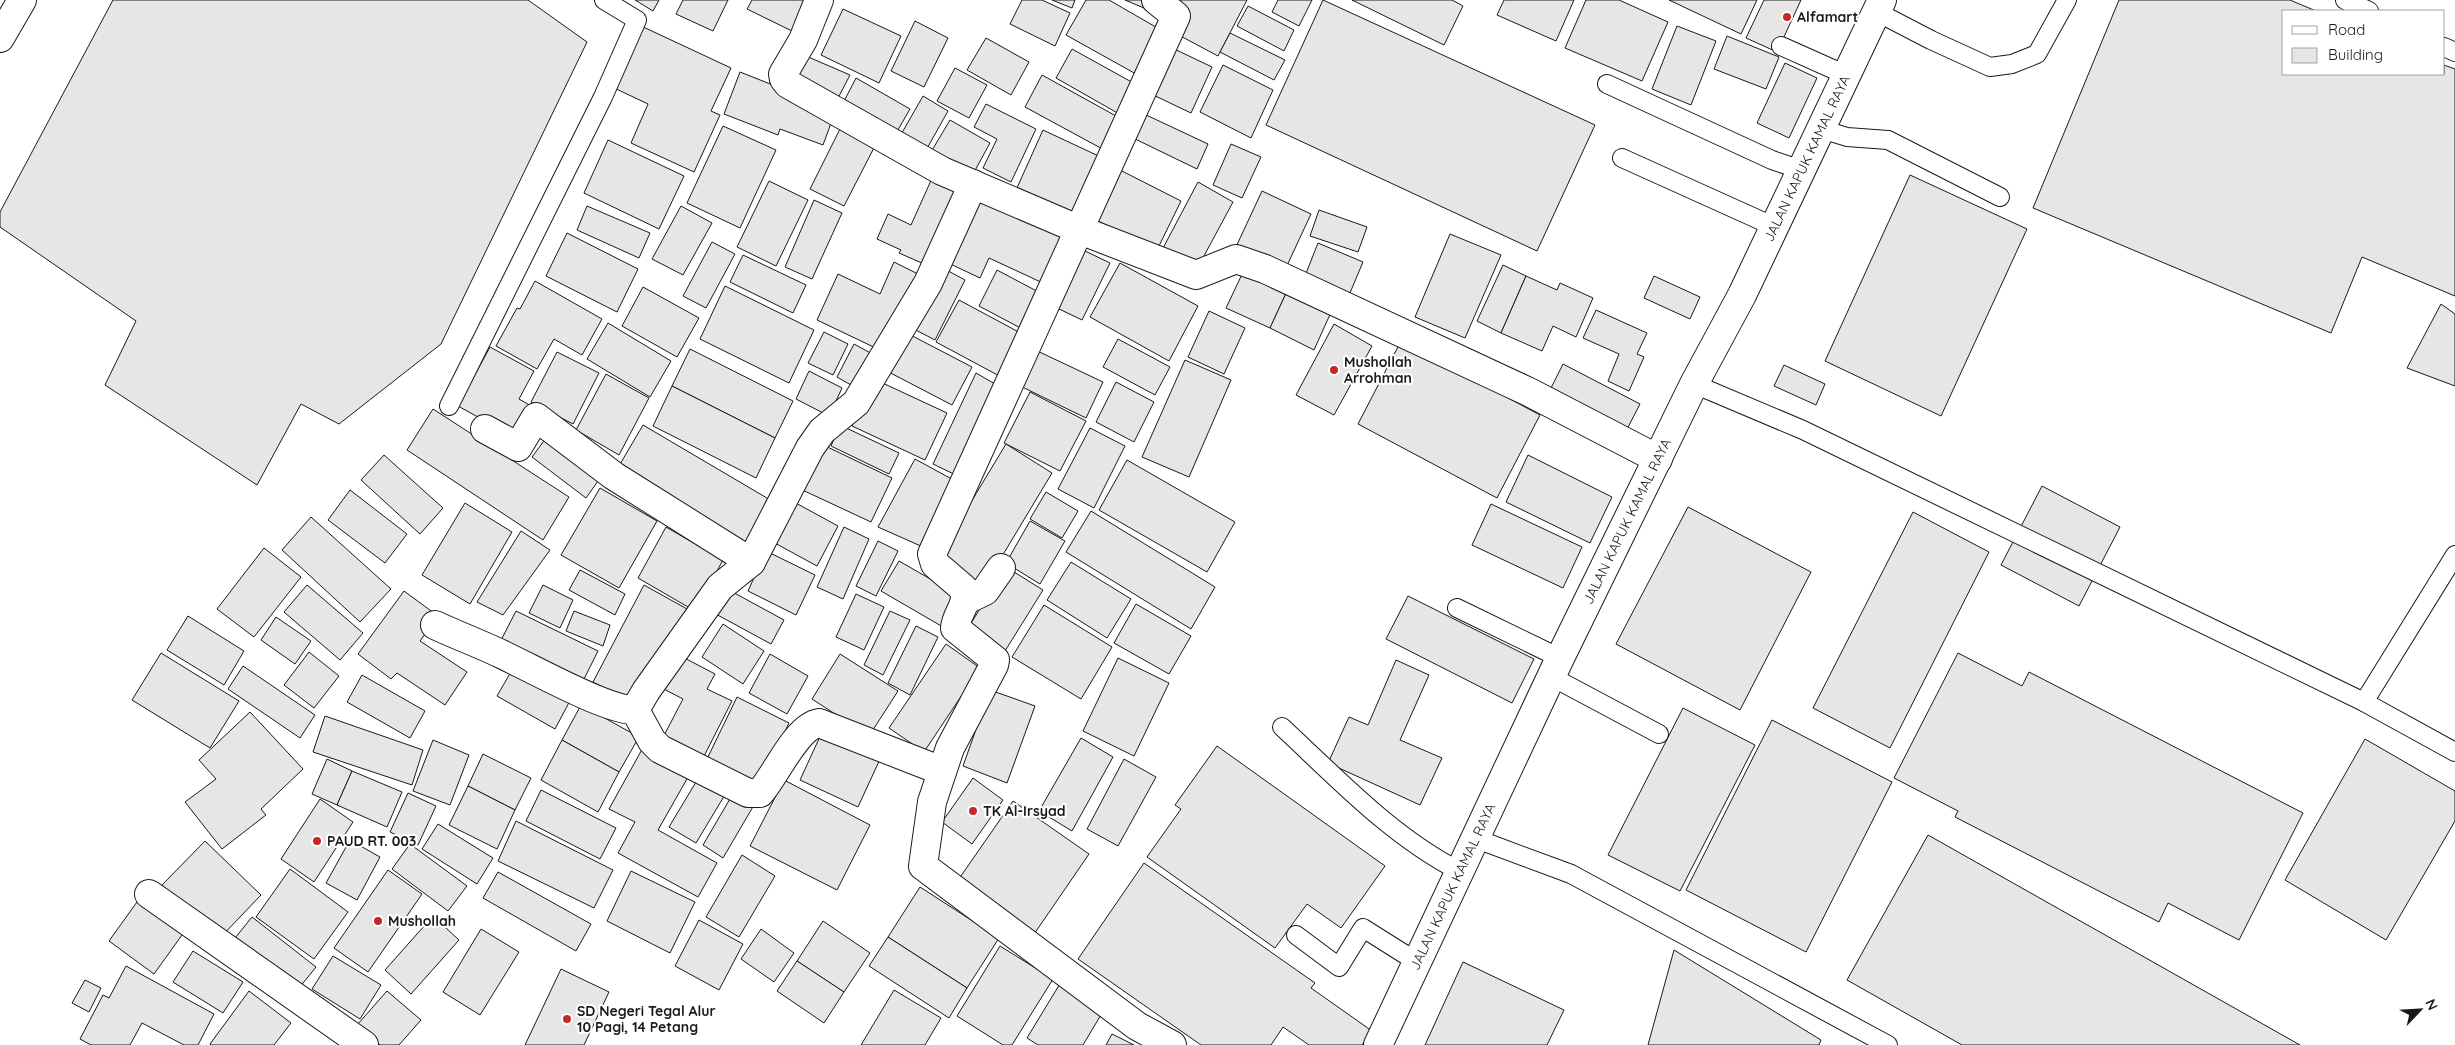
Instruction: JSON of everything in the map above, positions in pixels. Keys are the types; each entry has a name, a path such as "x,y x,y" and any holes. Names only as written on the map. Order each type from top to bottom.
{"street":[{"path":"0,38 22,0"},
{"path":"819,0 802,40 783,74 784,79 788,84 942,171 1080,230 1196,274 1236,258 1265,269 1529,392 1658,460"},
{"path":"1156,0 1176,16 932,554 935,564 963,588 966,600 956,628 995,660 950,748 932,802 923,866 1136,1026 1172,1045"},
{"name":"JALAN KAPUK KAMAL RAYA","path":"1378,1045 1474,838 1694,384 1742,295 1879,6"},
{"path":"636,710 646,691 720,587 751,562 810,448 822,431 856,403 928,283 973,184"},
{"path":"486,429 518,447 536,417 614,476 751,562"},
{"path":"966,600 984,591 1001,568"},
{"path":"435,626 497,652 569,687 610,704 628,710 636,710"},
{"path":"636,710 652,741 660,749 748,793 760,793 771,781 797,738 809,725 819,724 942,771"},
{"path":"149,894 364,1045"}],"lane":[{"path":"449,406 603,97 637,20 604,0"},
{"path":"1879,6 1931,40 1990,66 2012,64 2037,54 2067,0"},
{"path":"2346,0 2367,10"},
{"path":"1781,46 1846,75"},
{"path":"1607,84 1772,160 1801,170"},
{"path":"1821,129 1848,137 1888,140 2000,197"},
{"path":"1622,158 1774,227"},
{"path":"1694,384 1803,430 2364,702 2455,752"},
{"path":"2364,702 2455,555"},
{"path":"1457,608 1659,734"},
{"path":"1282,727 1367,806 1431,856 1459,870"},
{"path":"1474,838 1571,874 1888,1045"},
{"path":"1296,935 1339,967 1364,928 1417,962"}],"building":[{"path":"113,0 528,0 587,42 441,344 339,424 301,404 257,485 105,385 136,321 0,227 0,212"},
{"path":"635,0 659,0 653,11"},
{"path":"683,0 728,0 713,31 676,14"},
{"path":"752,0 815,0 798,34 747,9"},
{"path":"1022,0 1042,0 1070,13 1055,46 1010,24"},
{"path":"1052,0 1075,0 1072,8"},
{"path":"1086,0 1109,0 1161,30 1136,74 1066,35"},
{"path":"1125,0 1147,0 1144,8"},
{"path":"1162,0 1247,0 1218,56 1173,32"},
{"path":"1278,0 1312,0 1299,26 1272,12"},
{"path":"1323,0 1595,125 1537,251 1266,125"},
{"path":"1352,0 1452,0 1463,6 1444,45"},
{"path":"1504,0 1574,0 1556,41 1497,15"},
{"path":"1586,0 1619,0 1668,22 1642,81 1565,48"},
{"path":"1669,0 1757,0 1741,34"},
{"path":"1764,0 1801,0 1777,52 1746,38"},
{"path":"2119,0 2290,0 2314,10 2282,10 2282,75 2445,75 2445,65 2455,69 2455,296 2362,257 2331,333 2033,208"},
{"path":"1248,6 1294,30 1284,51 1237,26"},
{"path":"843,9 901,36 879,83 821,55"},
{"path":"915,21 948,38 924,87 891,71"},
{"path":"639,25 731,68 711,111 720,115 694,172 631,143 648,104 610,86"},
{"path":"1677,26 1716,41 1691,105 1652,89"},
{"path":"1230,33 1285,60 1274,80 1220,52"},
{"path":"1727,36 1779,57 1766,89 1714,69"},
{"path":"986,38 1029,62 1011,95 967,70"},
{"path":"1168,46 1212,67 1191,113 1147,92"},
{"path":"1072,49 1137,85 1121,115 1056,78"},
{"path":"806,56 850,75 837,100 791,76"},
{"path":"1785,63 1817,78 1789,138 1757,123"},
{"path":"1223,65 1273,90 1251,138 1200,112"},
{"path":"955,68 987,85 969,118 937,101"},
{"path":"740,72 793,93 834,115 823,145 780,129 778,135 724,114"},
{"path":"1042,75 1125,121 1108,152 1025,107"},
{"path":"856,78 910,109 895,135 842,105"},
{"path":"923,96 948,111 925,152 899,138"},
{"path":"986,104 1036,129 1011,182 983,168 997,139 974,127"},
{"path":"1142,113 1208,144 1197,169 1131,137"},
{"path":"950,120 990,143 972,176 931,152"},
{"path":"843,123 878,140 844,206 810,189"},
{"path":"723,126 776,150 740,228 687,203"},
{"path":"1043,130 1105,159 1078,219 1016,190"},
{"path":"608,140 684,176 659,229 584,193"},
{"path":"1231,144 1261,157 1242,198 1213,185"},
{"path":"1118,169 1181,201 1157,250 1094,219"},
{"path":"1910,175 2027,229 1941,416 1825,361"},
{"path":"933,176 965,190 931,267 899,253 901,250 877,239 888,214 911,225"},
{"path":"769,181 808,200 776,266 737,247"},
{"path":"1198,182 1233,202 1197,269 1162,250"},
{"path":"1262,191 1311,214 1284,272 1235,249"},
{"path":"973,193 1070,238 1045,284 989,258 980,278 944,261"},
{"path":"814,200 842,213 812,279 785,267"},
{"path":"587,206 650,233 639,258 577,230"},
{"path":"681,206 712,223 683,275 652,259"},
{"path":"1319,210 1367,227 1358,252 1310,236"},
{"path":"567,233 638,269 617,312 546,276"},
{"path":"1450,234 1501,255 1465,338 1415,317"},
{"path":"712,242 735,254 706,308 683,296"},
{"path":"1318,243 1363,262 1347,300 1303,281"},
{"path":"1083,250 1110,263 1082,320 1055,307"},
{"path":"743,255 806,285 793,313 730,282"},
{"path":"894,262 922,276 882,351 817,320 838,274 880,294"},
{"path":"1120,263 1198,306 1169,361 1090,317"},
{"path":"1503,265 1526,276 1501,333 1477,321"},
{"path":"939,266 965,280 935,340 908,326"},
{"path":"1245,268 1288,289 1270,328 1226,308"},
{"path":"997,270 1046,296 1028,332 979,306"},
{"path":"1526,276 1557,290 1560,283 1593,298 1576,337 1553,326 1542,351 1501,333"},
{"path":"1654,276 1700,297 1690,319 1644,298"},
{"path":"535,281 602,319 582,355 554,339 537,369 496,346 517,308 520,309"},
{"path":"725,286 814,330 789,383 700,339"},
{"path":"643,287 699,318 677,357 622,326"},
{"path":"1288,289 1332,310 1314,350 1270,328"},
{"path":"959,300 1028,337 1005,379 936,342"},
{"path":"2441,304 2455,314 2455,386 2407,368"},
{"path":"1596,310 1647,333 1637,354 1644,357 1629,391 1608,381 1619,354 1583,338"},
{"path":"1209,311 1245,328 1224,374 1188,357"},
{"path":"608,323 671,361 650,397 587,359"},
{"name":"Mushollah Arrohman","path":"1334,324 1372,346 1334,415 1296,395"},
{"path":"901,330 972,367 952,405 881,368"},
{"path":"824,332 848,344 833,375 808,363"},
{"path":"1118,339 1170,367 1155,395 1103,367"},
{"path":"1401,341 1540,415 1497,498 1358,424"},
{"path":"854,344 876,356 858,389 837,377"},
{"path":"490,347 534,371 519,399 533,407 516,438 458,406"},
{"path":"1031,348 1103,382 1086,418 1014,383"},
{"path":"690,349 793,401 775,438 672,386"},
{"path":"557,352 599,373 573,424 531,402"},
{"path":"1185,360 1231,380 1189,477 1142,457"},
{"path":"1563,364 1640,404 1624,435 1547,396"},
{"path":"1784,365 1825,384 1816,405 1774,386"},
{"path":"809,371 842,388 829,416 796,399"},
{"path":"976,373 1002,388 962,478 933,464"},
{"path":"606,374 649,398 619,455 576,430"},
{"path":"874,379 947,413 925,460 852,426"},
{"path":"1116,382 1154,402 1134,442 1096,422"},
{"path":"672,386 775,438 756,478 653,426"},
{"path":"1030,392 1086,421 1060,471 1004,443"},
{"path":"433,409 569,497 543,540 407,450"},
{"path":"643,425 772,501 746,547 616,471"},
{"path":"840,425 899,453 889,474 831,446"},
{"path":"1090,428 1125,446 1094,508 1058,489"},
{"path":"549,434 603,474 586,498 532,457"},
{"path":"817,442 892,478 871,522 796,487"},
{"path":"1006,444 1052,473 983,588 936,560"},
{"path":"384,455 443,508 420,534 361,480"},
{"path":"1528,455 1612,497 1590,543 1506,502"},
{"path":"915,459 959,483 923,547 878,527"},
{"path":"1127,460 1235,522 1207,572 1099,510"},
{"path":"2042,486 2120,527 2079,606 2001,565"},
{"path":"600,488 657,521 619,588 561,555"},
{"path":"350,490 407,534 385,563 328,520"},
{"path":"1046,492 1078,511 1062,538 1030,519"},
{"path":"794,502 838,526 817,566 773,542"},
{"path":"465,503 512,532 470,604 422,575"},
{"path":"1491,504 1582,547 1563,588 1472,545"},
{"path":"1688,507 1811,572 1740,710 1616,644"},
{"path":"1091,511 1215,587 1191,629 1066,552"},
{"path":"1913,512 1989,552 1890,748 1813,708"},
{"path":"311,517 391,589 360,622 282,550"},
{"path":"1030,521 1065,541 1040,584 1006,563"},
{"path":"666,527 723,560 695,611 638,578"},
{"path":"844,527 869,539 843,599 817,587"},
{"path":"521,531 550,550 503,615 477,602"},
{"path":"878,541 898,551 876,596 856,586"},
{"path":"264,548 301,577 254,637 217,609"},
{"path":"766,551 815,575 796,615 748,591"},
{"path":"899,561 960,596 943,627 881,591"},
{"path":"1071,562 1131,599 1107,638 1047,600"},
{"path":"1006,567 1043,590 1005,651 968,628"},
{"path":"580,570 625,594 615,615 569,590"},
{"path":"307,585 363,633 340,660 284,612"},
{"path":"543,585 573,600 560,628 529,613"},
{"path":"644,585 687,609 636,705 593,682"},
{"path":"727,589 784,620 771,644 714,613"},
{"path":"404,591 438,616 420,641 467,672 445,705 397,673 391,679 358,654"},
{"path":"856,594 884,607 864,650 836,637"},
{"path":"1408,596 1534,659 1512,703 1386,639"},
{"path":"1136,604 1191,636 1169,674 1114,643"},
{"path":"1044,605 1112,647 1081,699 1012,657"},
{"path":"516,611 598,651 579,689 497,648"},
{"path":"574,611 610,625 603,646 566,631"},
{"path":"890,611 910,620 883,675 864,665"},
{"path":"188,616 244,651 224,685 167,650"},
{"path":"276,617 311,641 295,664 261,640"},
{"path":"723,624 764,651 743,684 702,657"},
{"path":"916,626 938,637 910,695 888,683"},
{"path":"946,644 980,668 924,752 889,728"},
{"path":"309,652 339,676 314,708 284,685"},
{"path":"161,653 239,701 210,748 132,700"},
{"path":"675,653 715,674 707,689 732,701 699,766 659,745 683,699 658,686"},
{"path":"1958,653 2022,686 2029,672 2303,813 2239,940 2168,903 2159,922 1955,817 1958,811 1894,778"},
{"path":"770,654 808,676 787,714 749,693"},
{"path":"840,654 898,691 869,736 812,699"},
{"path":"1118,658 1169,683 1134,756 1083,731"},
{"path":"1396,660 1429,675 1400,740 1442,758 1420,805 1328,763 1349,717 1368,725"},
{"path":"516,663 573,695 555,729 497,696"},
{"path":"243,666 315,715 300,738 228,689"},
{"path":"362,675 425,711 410,738 347,702"},
{"path":"990,690 1035,706 1007,783 963,766"},
{"path":"737,697 789,723 758,787 706,761"},
{"path":"581,705 639,737 619,772 562,740"},
{"path":"1683,708 1755,745 1680,891 1608,855"},
{"path":"250,712 303,769 261,809 266,815 222,849 185,802 216,779 199,760"},
{"path":"325,716 423,750 412,785 313,752"},
{"path":"1772,720 1892,782 1806,952 1686,890"},
{"path":"823,730 881,757 858,807 800,780"},
{"path":"1081,738 1113,757 1072,831 1039,811"},
{"path":"2365,739 2455,791 2455,821 2386,940 2285,880"},
{"path":"433,740 469,755 450,805 413,791"},
{"path":"562,740 619,772 598,812 541,780"},
{"path":"645,744 692,770 658,830 717,863 698,897 618,853 635,822 609,809"},
{"path":"1217,746 1385,866 1341,928 1307,904 1275,948 1147,857 1181,809 1175,805"},
{"path":"483,754 531,778 515,810 468,786"},
{"path":"327,759 352,771 337,805 312,794"},
{"path":"1124,759 1156,777 1118,846 1087,829"},
{"path":"352,771 402,792 387,827 337,805"},
{"path":"699,777 726,793 696,843 669,827"},
{"name":"TK Al-Irsyad","path":"973,778 1003,800 972,844 942,822"},
{"path":"784,780 870,825 837,890 750,846"},
{"path":"468,786 515,810 497,849 449,825"},
{"path":"541,790 616,828 600,859 526,821"},
{"path":"734,792 754,805 723,858 703,845"},
{"path":"408,793 436,806 418,845 390,832"},
{"name":"PAUD RT. 003","path":"320,799 353,822 314,882 281,859"},
{"path":"1013,801 1089,854 1030,940 954,886"},
{"path":"516,821 613,870 594,908 498,861"},
{"path":"438,824 493,858 477,884 422,849"},
{"path":"1928,835 2300,1045 1962,1045 1847,980"},
{"path":"350,840 380,857 357,900 326,883"},
{"path":"205,841 261,895 219,939 162,885"},
{"path":"410,844 467,886 448,911 392,869"},
{"path":"742,855 775,876 739,937 706,917"},
{"path":"1144,863 1315,983 1311,988 1372,1031 1362,1045 1309,1045 1283,1027 1271,1045 1201,1045 1078,959"},
{"path":"290,869 348,912 314,959 256,917"},
{"name":"Mushollah","path":"388,870 422,894 368,972 334,948"},
{"path":"631,871 695,902 670,953 607,921"},
{"path":"498,872 591,924 576,951 483,898"},
{"path":"920,887 999,938 967,988 888,937"},
{"path":"142,895 187,928 154,974 109,941"},
{"path":"433,916 459,940 411,994 385,970"},
{"path":"252,917 316,967 295,993 231,943"},
{"path":"699,920 743,944 719,990 675,966"},
{"path":"823,921 870,953 844,992 797,961"},
{"path":"481,929 519,952 480,1015 443,992"},
{"path":"761,929 794,953 774,982 741,959"},
{"path":"888,937 967,988 949,1018 869,966"},
{"path":"1000,946 1053,979 1012,1045 1003,1045 957,1016"},
{"path":"1674,950 1821,1040 1819,1045 1648,1045"},
{"path":"193,951 243,982 223,1013 173,982"},
{"path":"333,956 381,985 360,1019 312,989"},
{"path":"797,961 844,992 824,1023 777,991"},
{"path":"1463,962 1564,1010 1547,1045 1425,1045"},
{"path":"126,966 214,1014 198,1045 184,1045 142,1023 130,1045 91,1045 80,1039 103,995 109,998"},
{"name":"SD Negeri Tegal Alur 10 Pagi, 14 Petang","path":"561,969 609,992 584,1045 525,1045"},
{"path":"85,980 101,988 89,1012 72,1003"},
{"path":"1061,982 1105,1008 1083,1045 1038,1045 1027,1038"},
{"path":"894,990 941,1018 925,1045 861,1045"},
{"path":"249,991 291,1023 274,1045 211,1045 210,1044"},
{"path":"387,991 421,1020 399,1045 380,1045 357,1025"},
{"path":"1112,1034 1134,1045 1106,1045"}],"place":[{"name":"Alfamart","path":"1787,17"},
{"name":"Mushollah Arrohman","path":"1334,370"},
{"name":"TK Al-Irsyad","path":"973,811"},
{"name":"PAUD RT. 003","path":"317,841"},
{"name":"Mushollah","path":"378,921"},
{"name":"SD Negeri Tegal Alur 10 Pagi, 14 Petang","path":"567,1019"}]}
